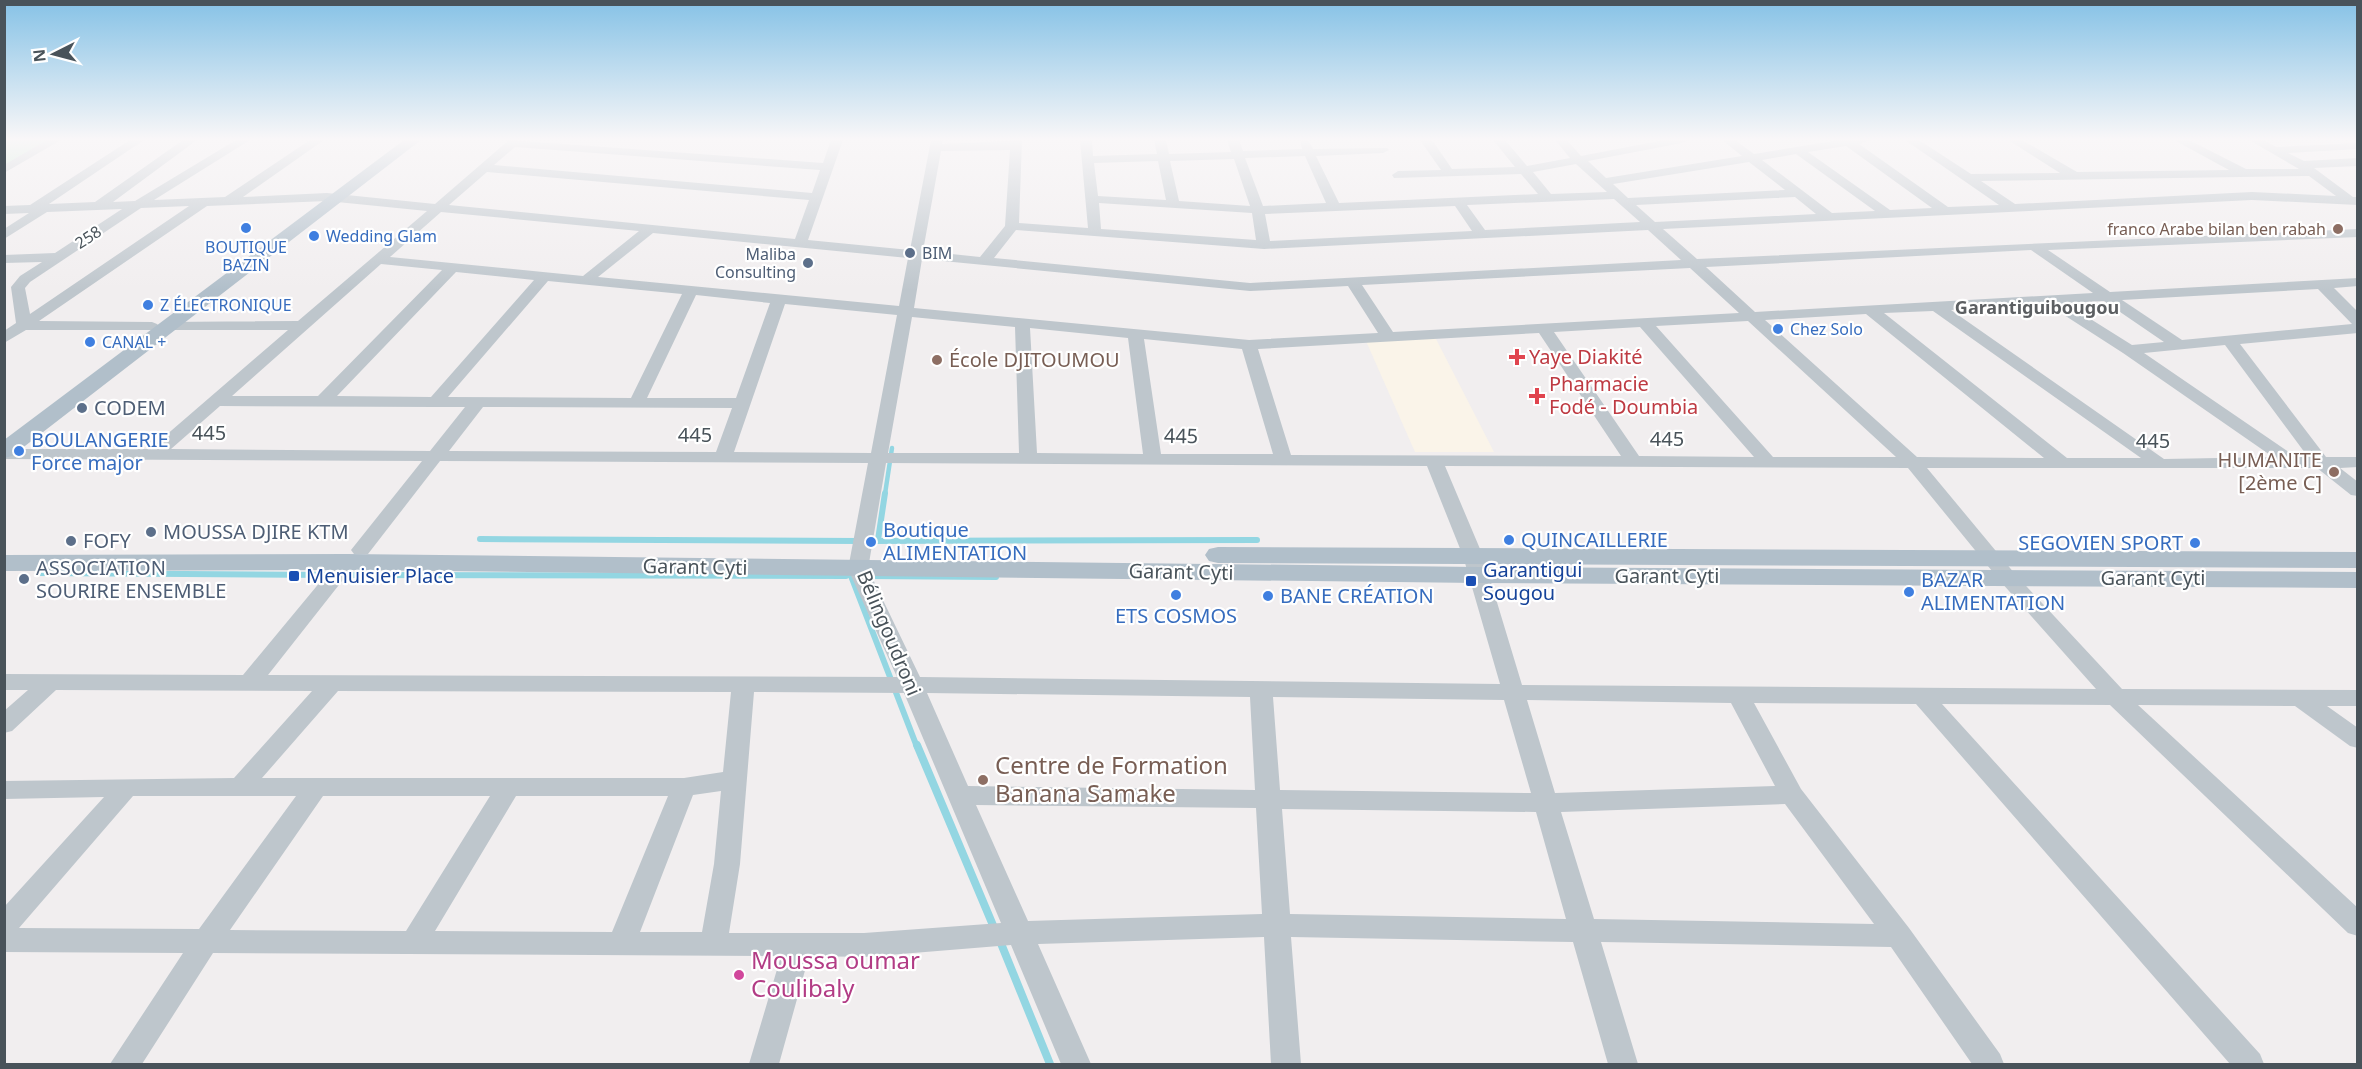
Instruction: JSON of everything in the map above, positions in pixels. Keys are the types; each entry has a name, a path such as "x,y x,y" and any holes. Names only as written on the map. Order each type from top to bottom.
{"main road":[{"path":"333,197 342,190"},
{"path":"4,436 161,326 343,190"},
{"path":"4,452 161,326"},
{"name":"Garant Cyti","path":"4,549 354,556 1476,566 2000,568 2358,560"},
{"name":"Garant Cyti","path":"4,563 354,556"},
{"name":"Garant Cyti","path":"2000,568 2358,579"}],"street":[{"path":"4,235 66,190"},
{"path":"97,207 121,190"},
{"name":"258","path":"24,325 18,287 25,279 162,190"},
{"path":"228,201 244,190"},
{"path":"154,455 458,190"},
{"path":"734,190 816,197"},
{"path":"800,242 819,190"},
{"name":"Bélingoudroni","path":"928,190 859,561 1076,1065"},
{"path":"986,260 1012,226 1014,190"},
{"path":"1091,190 1095,232"},
{"path":"1170,190 1173,204"},
{"path":"1251,190 1258,210 1264,245"},
{"path":"1326,190 1335,208"},
{"path":"1092,199 1258,210 1335,208 1366,190"},
{"path":"1434,190 1458,201 1548,198 1621,199 1798,193"},
{"path":"1541,190 1548,198"},
{"path":"1611,190 1913,463 2000,568 2116,697 2358,925"},
{"path":"1794,190 1830,218"},
{"path":"1854,190 1889,214"},
{"path":"1915,190 1946,212"},
{"path":"1986,190 2013,208"},
{"path":"2337,190 2355,202"},
{"path":"1012,226 1264,245 2252,196 2355,202"},
{"path":"4,210 333,197 1250,287 2034,246 2358,233"},
{"path":"1458,201 1482,235"},
{"path":"4,338 204,202"},
{"path":"586,280 651,228"},
{"path":"2034,246 2180,346"},
{"path":"4,259 57,257"},
{"path":"378,260 1249,345 2358,282"},
{"path":"323,401 453,267"},
{"path":"435,402 545,276"},
{"path":"1353,282 1388,337"},
{"path":"2322,284 2358,321"},
{"path":"637,402 691,290"},
{"path":"723,458 778,299"},
{"path":"2049,299 2128,350 2291,462"},
{"path":"1938,307 2160,464"},
{"path":"1870,310 2063,464"},
{"path":"1644,322 1768,462"},
{"path":"1022,323 1028,459"},
{"path":"4,326 302,326"},
{"path":"1543,328 1634,462"},
{"path":"2128,350 2358,328"},
{"path":"1135,334 1153,458"},
{"path":"2230,341 2321,462 2358,491"},
{"path":"1249,345 1284,460"},
{"path":"216,401 742,403"},
{"path":"250,682 478,402"},
{"name":"445","path":"4,452 154,455 2063,464 2358,462"},
{"path":"1434,461 1476,566 1623,1065"},
{"path":"4,725 52,681"},
{"path":"4,682 912,685 1738,695 1920,694 2358,698"},
{"path":"240,787 332,682"},
{"path":"714,942 727,864 743,684"},
{"path":"1261,689 1286,1065"},
{"path":"1920,694 2249,1065"},
{"path":"1738,695 1792,795 1899,936 1989,1065"},
{"path":"2302,699 2358,740"},
{"path":"4,790 127,787 684,787 734,780"},
{"path":"4,926 127,787"},
{"path":"125,1065 206,941 316,787"},
{"path":"414,942 509,787"},
{"path":"621,944 684,787"},
{"path":"959,795 1545,802 1792,795"},
{"path":"4,940 621,944 714,942 864,945 1018,933 1277,925 1899,936"},
{"path":"764,1065 798,945"}],"shaded area":[{"path":"1435,337 1494,452 1415,452 1366,341"}],"waterway":[{"path":"885,494 892,448"},
{"path":"878,540 885,493"},
{"path":"480,539 859,541"},
{"path":"868,541 1257,540"},
{"path":"41,573 333,575"},
{"path":"342,575 846,576"},
{"path":"851,576 917,747"},
{"path":"867,576 996,577"},
{"path":"917,745 995,930"},
{"path":"1000,941 1050,1064"}],"place":[{"name":"BOUTIQUE BAZIN","path":"246,228"},
{"name":"franco Arabe bilan ben rabah","path":"2338,229"},
{"name":"Wedding Glam","path":"314,236"},
{"name":"BIM","path":"910,253"},
{"name":"Maliba Consulting","path":"808,263"},
{"name":"Z ÉLECTRONIQUE","path":"148,305"},
{"name":"Chez Solo","path":"1778,329"},
{"name":"CANAL +","path":"90,342"},
{"name":"Yaye Diakité","path":"1517,357"},
{"name":"École DJITOUMOU","path":"937,360"},
{"name":"Pharmacie Fodé - Doumbia","path":"1537,396"},
{"name":"CODEM","path":"82,408"},
{"name":"BOULANGERIE Force major","path":"19,451"},
{"name":"HUMANITE [2ème C]","path":"2334,472"},
{"name":"MOUSSA DJIRE KTM","path":"151,532"},
{"name":"QUINCAILLERIE","path":"1509,540"},
{"name":"FOFY","path":"71,541"},
{"name":"Boutique ALIMENTATION","path":"871,542"},
{"name":"SEGOVIEN SPORT","path":"2195,543"},
{"name":"Menuisier Place","path":"294,576"},
{"name":"ASSOCIATION SOURIRE ENSEMBLE","path":"24,579"},
{"name":"Garantigui Sougou","path":"1471,581"},
{"name":"BAZAR ALIMENTATION","path":"1909,592"},
{"name":"ETS COSMOS","path":"1176,595"},
{"name":"BANE CRÉATION","path":"1268,596"},
{"name":"Centre de Formation Banana Samake","path":"983,780"},
{"name":"Moussa oumar Coulibaly","path":"739,975"}],"district":[{"name":"Garantiguibougou","path":"2037,308"}]}
